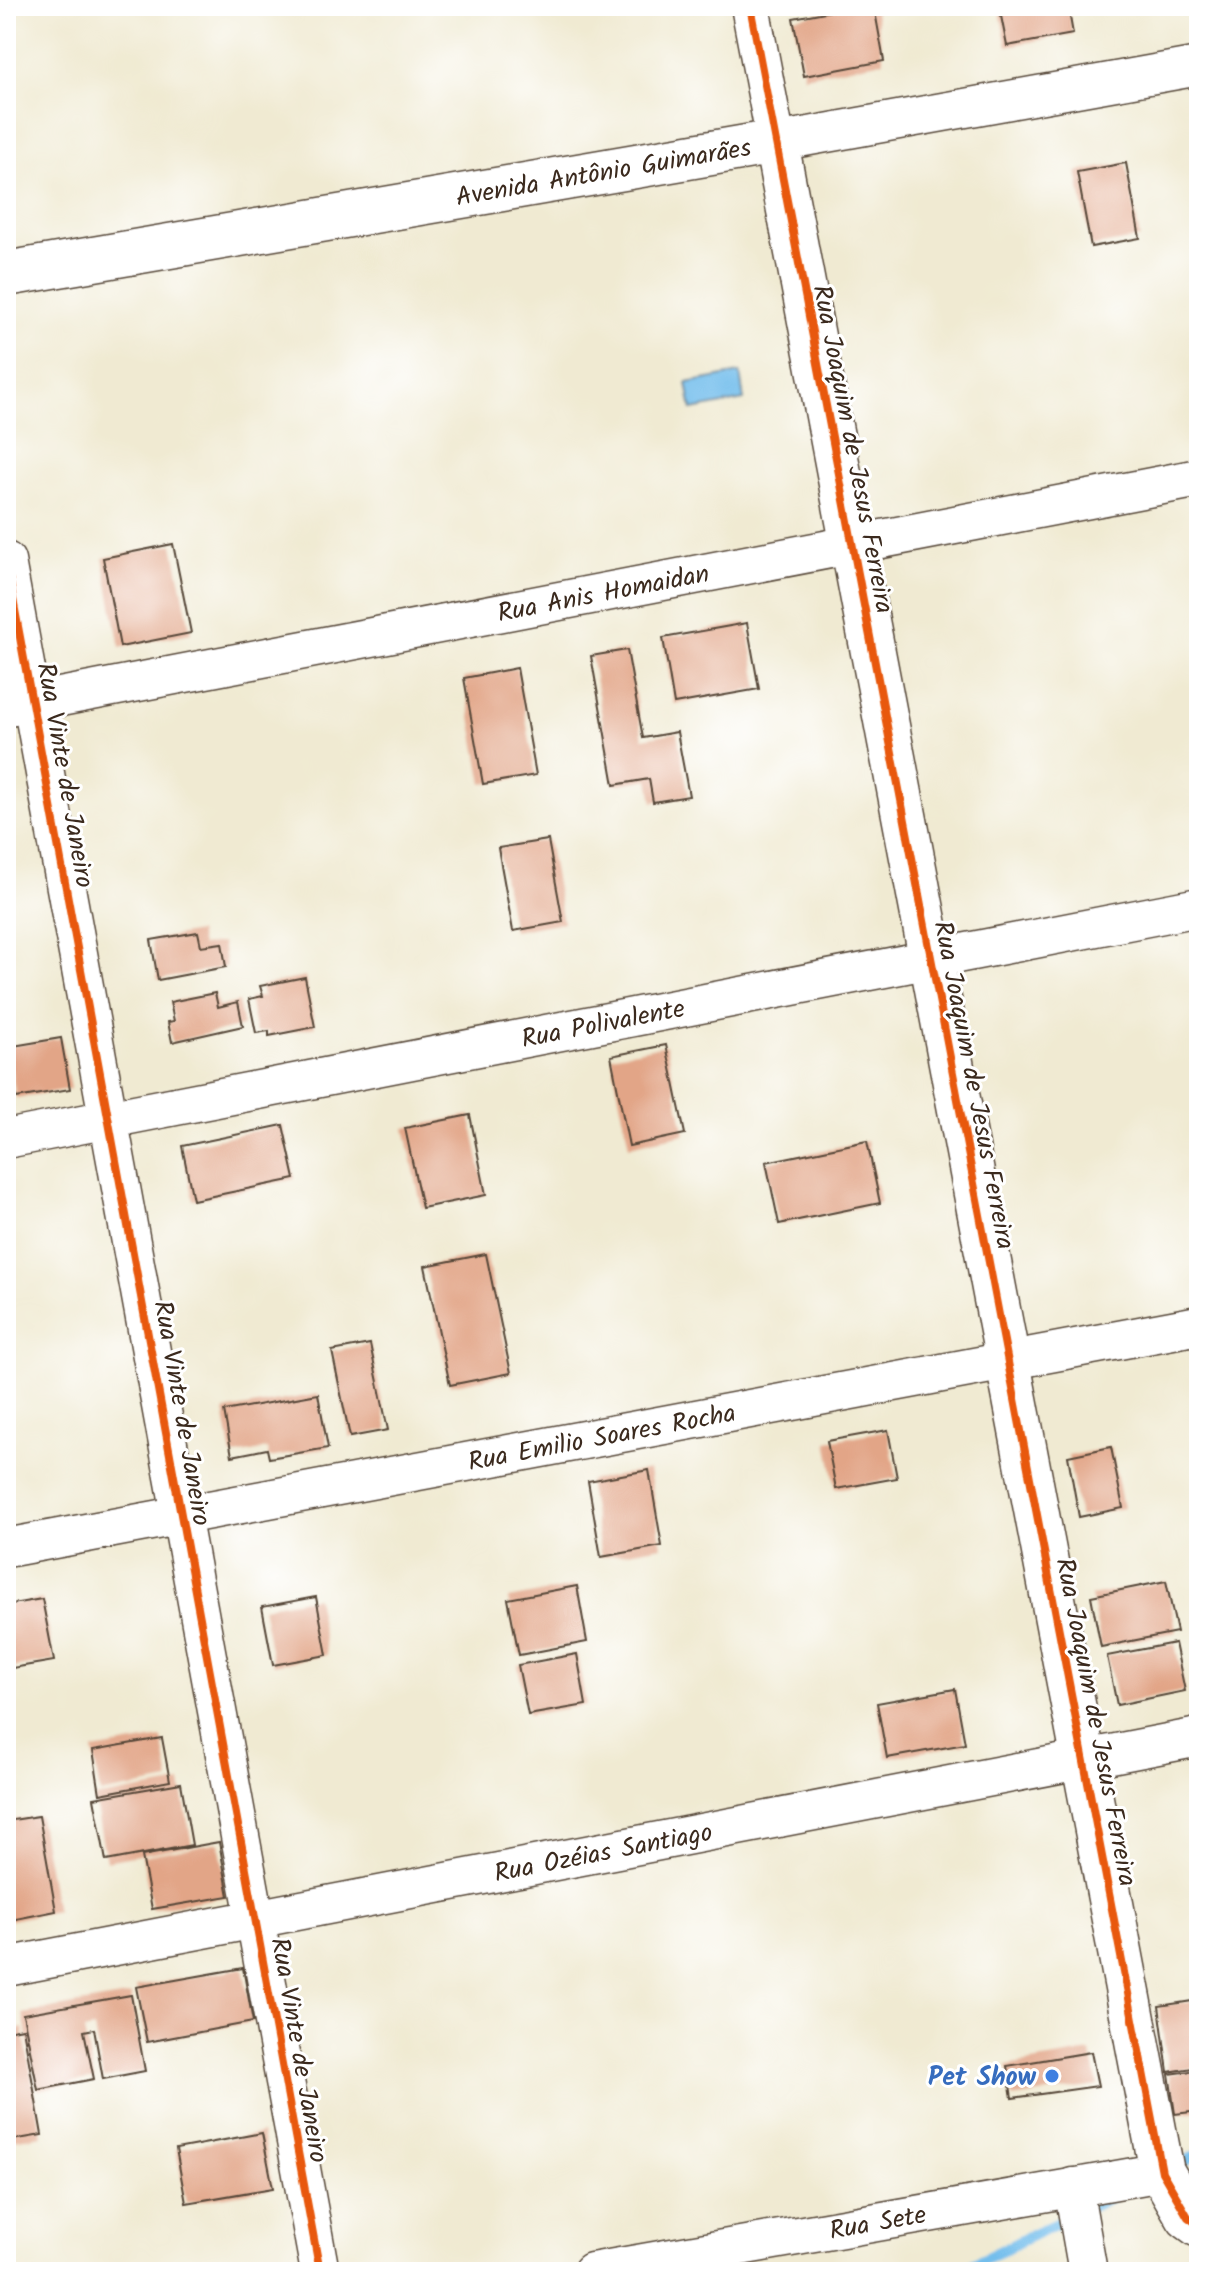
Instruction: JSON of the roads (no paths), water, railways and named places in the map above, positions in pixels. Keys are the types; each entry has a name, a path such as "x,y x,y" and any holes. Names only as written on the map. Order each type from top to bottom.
{"street":[{"name":"Rua Joaquim de Jesus Ferreira","path":"750,6 1162,2172 1188,2217 1199,2225"},
{"name":"Avenida Antônio Guimarães","path":"6,274 1199,66"},
{"name":"Rua Anis Homaidan","path":"19,705 1199,478"},
{"name":"Rua Vinte de Janeiro","path":"6,561 19,705 109,1121 320,2272"},
{"name":"Rua Polivalente","path":"6,1139 1199,907"},
{"name":"Rua Emilio Soares Rocha","path":"6,1548 1199,1325"},
{"name":"Rua Ozéias Santiago","path":"6,1967 1199,1737"},
{"name":"Rua Sete","path":"592,2272 1162,2172"},
{"path":"1073,2187 1088,2272"}],"water":[{"path":"740,373 744,400 692,410 687,383"}],"waterway":[{"path":"1169,2168 1199,2155"},
{"path":"957,2272 1111,2197"}],"place":[{"name":"Pet Show","path":"1052,2076"}]}
